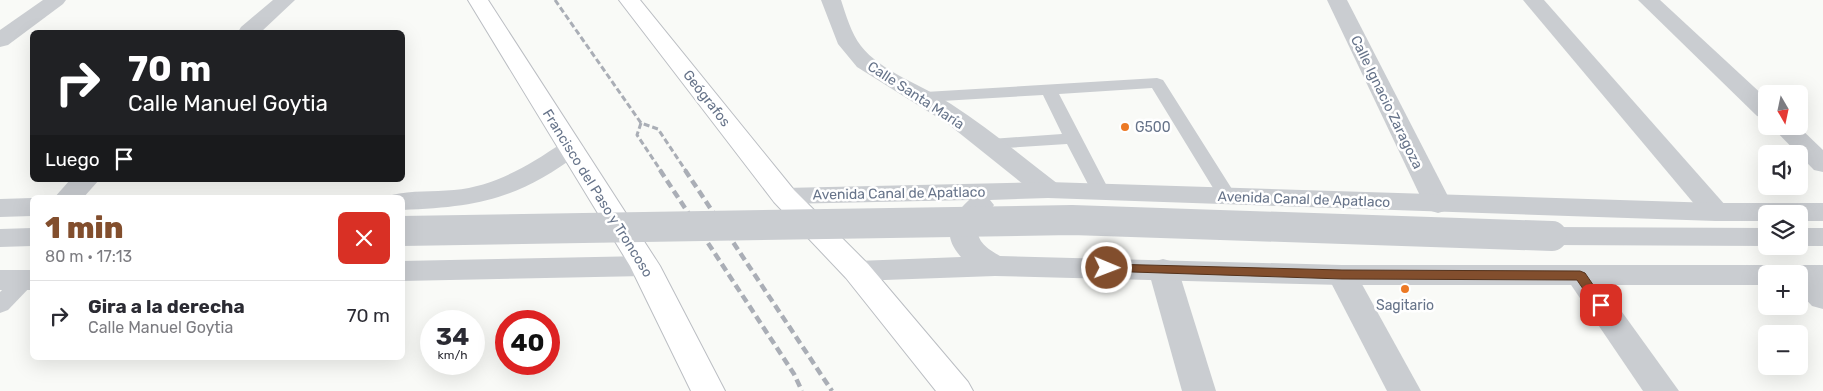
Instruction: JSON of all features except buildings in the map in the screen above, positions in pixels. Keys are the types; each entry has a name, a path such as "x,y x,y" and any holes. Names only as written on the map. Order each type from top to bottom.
{"main road":[{"name":"Francisco del Paso y Troncoso","path":"478,0 645,266 708,391"},
{"name":"Geógrafos","path":"629,0 784,196"},
{"path":"784,196 857,271 956,391"}],"street":[{"path":"0,40 56,0"},
{"path":"251,30 284,0"},
{"name":"Calle Santa María","path":"831,0 839,22 855,54 879,74 924,97 991,144 1048,190"},
{"name":"Calle Ignacio Zaragoza","path":"1337,0 1438,204"},
{"path":"1533,0 1716,212"},
{"path":"1648,0 1758,103"},
{"path":"1792,135 1823,164"},
{"path":"405,201 452,199 504,188 535,173 571,148"},
{"path":"70,195 84,182"},
{"name":"Avenida Canal de Apatlaco","path":"784,196 1048,190 1716,212 1823,212"},
{"path":"995,266 978,258 967,247 962,228 969,215 984,202 1013,191"},
{"path":"0,208 30,207"},
{"path":"405,231 1072,220 1552,236 1758,237"},
{"path":"0,238 30,237"},
{"path":"1808,237 1823,237"},
{"path":"405,271 645,266"},
{"path":"857,271 995,266 1342,275 1758,275"},
{"path":"1163,269 1199,391"},
{"path":"1342,275 1404,391"},
{"path":"1580,276 1662,391"},
{"path":"1808,276 1823,298"}],"lane":[{"path":"924,97 1157,83 1228,196"},
{"path":"1048,90 1101,192"},
{"path":"991,144 1074,138"},
{"path":"0,305 19,280"}],"railway":[{"path":"555,0 641,123"},
{"path":"641,123 658,129 686,171"},
{"path":"641,123 637,135 661,171"},
{"path":"660,170 794,374 802,391"},
{"path":"685,170 832,391"}],"place":[{"name":"G500","path":"1125,127"},
{"name":"Sagitario","path":"1405,289"}],"route":[{"path":"1107,268 1342,275 1580,276 1601,305"}]}
